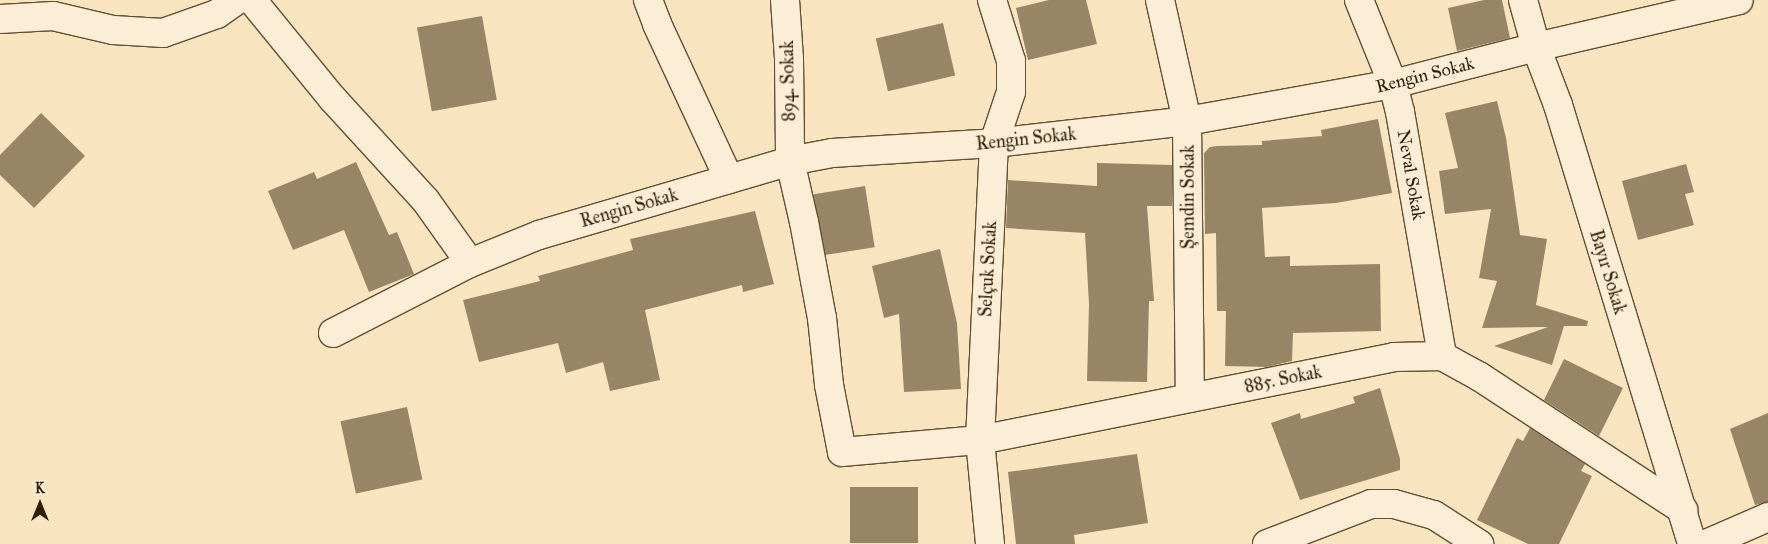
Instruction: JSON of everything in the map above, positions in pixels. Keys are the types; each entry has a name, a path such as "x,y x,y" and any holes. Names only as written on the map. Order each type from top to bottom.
{"street":[{"path":"0,19 53,16 113,30 163,33 217,14 237,0"},
{"path":"252,0 332,98 426,201 470,263"},
{"path":"648,0 656,24 729,179"},
{"name":"894. Sokak","path":"785,0 789,58 790,161 804,222 822,318 829,385 842,452"},
{"name":"Selçuk Sokak","path":"990,544 980,440 994,143 1011,92 1011,61 992,0"},
{"name":"Şemdin Sokak","path":"1160,0 1187,121 1190,398"},
{"name":"Neval Sokak","path":"1359,0 1393,84 1400,112 1442,356"},
{"name":"Bayır Sokak","path":"1523,0 1536,47 1558,105 1618,306 1684,510 1692,544"},
{"name":"Rengin Sokak","path":"334,334 470,263 539,235 790,161 832,153 994,143 1187,121 1393,84 1536,47 1739,0"},
{"path":"1442,356 1488,382 1684,510"},
{"name":"885. Sokak","path":"842,452 980,440 1394,358 1442,356"},
{"path":"1267,544 1371,504 1394,504 1434,515 1479,544"},
{"path":"1706,544 1768,517"}],"building":[{"path":"1049,0 1086,0 1097,44 1028,60 1016,8"},
{"path":"1484,0 1502,0 1510,38 1457,51 1448,8"},
{"path":"482,16 497,100 432,111 417,27"},
{"path":"943,23 955,76 888,91 876,39"},
{"path":"1497,101 1506,138 1520,235 1547,239 1536,305 1588,321 1587,326 1564,326 1552,365 1494,346 1548,327 1482,328 1497,281 1479,278 1491,209 1445,214 1439,171 1458,168 1445,113"},
{"path":"41,113 85,156 34,208 0,175 0,155"},
{"path":"1378,119 1392,193 1336,203 1262,208 1265,257 1290,256 1290,266 1380,264 1381,331 1293,333 1292,361 1267,367 1225,366 1226,311 1217,311 1216,233 1205,234 1204,153 1210,147 1262,145 1262,141 1322,136 1321,130"},
{"path":"356,162 389,235 397,232 414,274 369,292 344,230 293,250 268,191 314,172 317,179"},
{"path":"1097,163 1172,165 1172,206 1147,206 1154,301 1149,301 1147,382 1087,381 1089,304 1085,233 1006,228 1008,180 1097,186"},
{"path":"1686,164 1694,192 1685,194 1694,225 1638,240 1622,181"},
{"path":"865,186 875,247 823,255 814,194"},
{"path":"755,211 774,284 743,292 742,285 645,310 660,380 610,391 603,362 566,373 558,343 479,362 463,300 540,281 538,276 633,250 630,239"},
{"path":"940,249 957,323 961,389 904,392 899,314 884,318 872,266"},
{"path":"1564,359 1623,388 1599,436 1544,400"},
{"path":"1380,388 1400,459 1400,470 1300,500 1271,423 1300,413 1301,419 1355,403 1353,397"},
{"path":"407,407 422,479 356,494 340,421"},
{"path":"1768,413 1768,502 1755,505 1730,429"},
{"path":"1530,428 1585,464 1581,471 1592,476 1559,544 1528,544 1477,520 1517,438 1523,441"},
{"path":"1137,454 1148,523 1074,535 1075,544 1016,544 1008,472"},
{"path":"850,487 918,487 918,543 850,543"}]}
